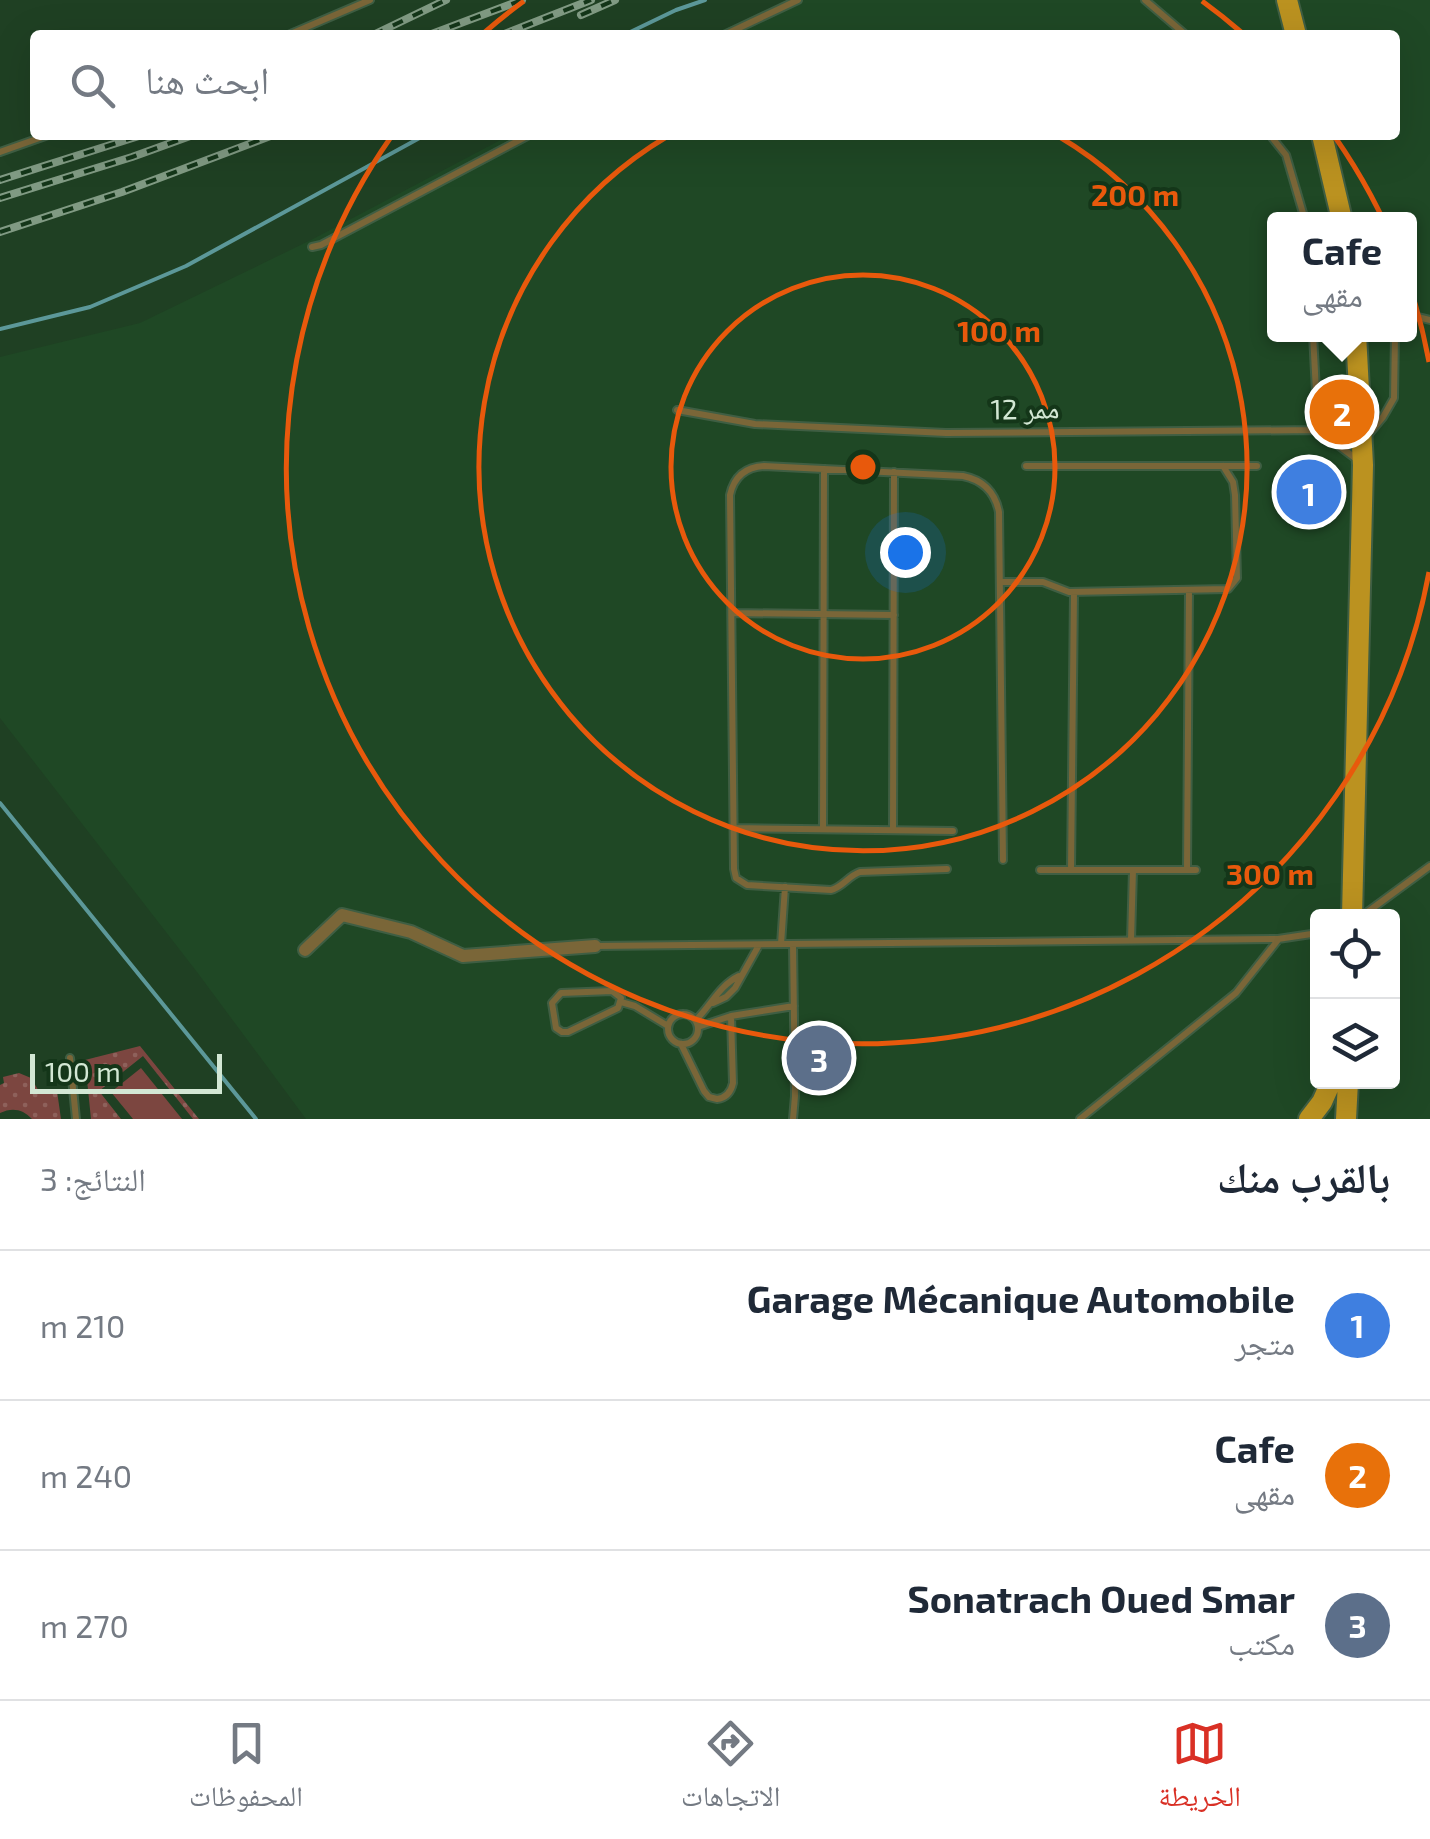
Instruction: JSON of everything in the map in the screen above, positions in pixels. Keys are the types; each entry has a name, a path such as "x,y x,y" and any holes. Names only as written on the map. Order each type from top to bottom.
{"main road":[{"path":"1288,0 1295,30"},
{"path":"1323,140 1340,212"},
{"path":"1352,909 1363,465 1357,342"},
{"path":"1310,1119 1328,1089"},
{"path":"1346,1119 1348,1089"}],"street":[{"path":"305,950 342,915 411,932 463,956 595,946"}],"lane":[{"path":"300,30 370,0"},
{"path":"735,30 798,0"},
{"path":"1144,0 1180,30"},
{"path":"0,152 34,140"},
{"path":"312,247 520,140"},
{"path":"1274,140 1286,155 1303,212"},
{"path":"1313,342 1318,430 1363,465"},
{"path":"1363,440 1394,398 1395,342"},
{"name":"ممر 12","path":"677,410 755,424 946,432 1318,430"},
{"path":"948,869 860,872 830,890 747,885 734,873 730,495 734,482 744,472 757,466 963,476 985,485 995,497 999,512 1003,860"},
{"path":"1026,466 1257,466"},
{"path":"1000,582 1043,582 1064,592 1228,589 1238,578 1235,491 1223,466"},
{"path":"823,829 824,469"},
{"path":"894,472 894,830"},
{"path":"1040,870 1191,870 1189,590"},
{"path":"1071,870 1074,592"},
{"path":"732,613 894,615"},
{"path":"734,828 953,831"},
{"path":"1372,909 1430,866"},
{"path":"1131,940 1133,870"},
{"path":"781,944 785,887"},
{"path":"595,946 1278,939 1310,934"},
{"path":"1080,1119 1236,994 1278,939"},
{"path":"681,1044 696,1034 697,1024 721,988 740,976 760,944"},
{"path":"793,944 793,1119"},
{"path":"612,990 619,994 621,1002 618,1008 568,1032 558,1030 554,1023 552,1003 561,993 612,990"},
{"path":"621,1002 668,1026"},
{"path":"697,1024 794,1006"},
{"path":"697,1024 690,1016 673,1018 668,1026 671,1039 681,1044 706,1094 725,1097 733,1084 731,1016"},
{"path":"70,1058 76,1119"}],"shaded area":[{"path":"789,0 1430,0 1430,1119 306,1119 0,718 0,357 140,323 313,239 501,140 1400,140 1400,30 722,30"},
{"path":"140,1046 199,1119 193,1119 143,1056 99,1091 121,1119 91,1119 85,1060"},
{"path":"141,1068 182,1119 133,1119 111,1092"},
{"path":"19,1073 31,1078 40,1093 57,1091 61,1119 32,1119 17,1110 0,1113 3,1077"}],"waterway":[{"path":"634,30 705,0"},
{"path":"0,329 90,307 186,266 416,140"},
{"path":"0,803 256,1119"}],"railway":[{"path":"383,30 446,0"},
{"path":"442,30 522,0"},
{"path":"515,30 591,0"},
{"path":"581,15 615,0"},
{"path":"0,180 126,140"},
{"path":"0,198 179,140"},
{"path":"0,232 122,192 260,140"}],"place":[{"name":"Cafe","path":"1342,412"},
{"name":"Garage Mécanique Automobile","path":"1309,492"},
{"name":"Sonatrach Oued Smar","path":"819,1058"}]}
